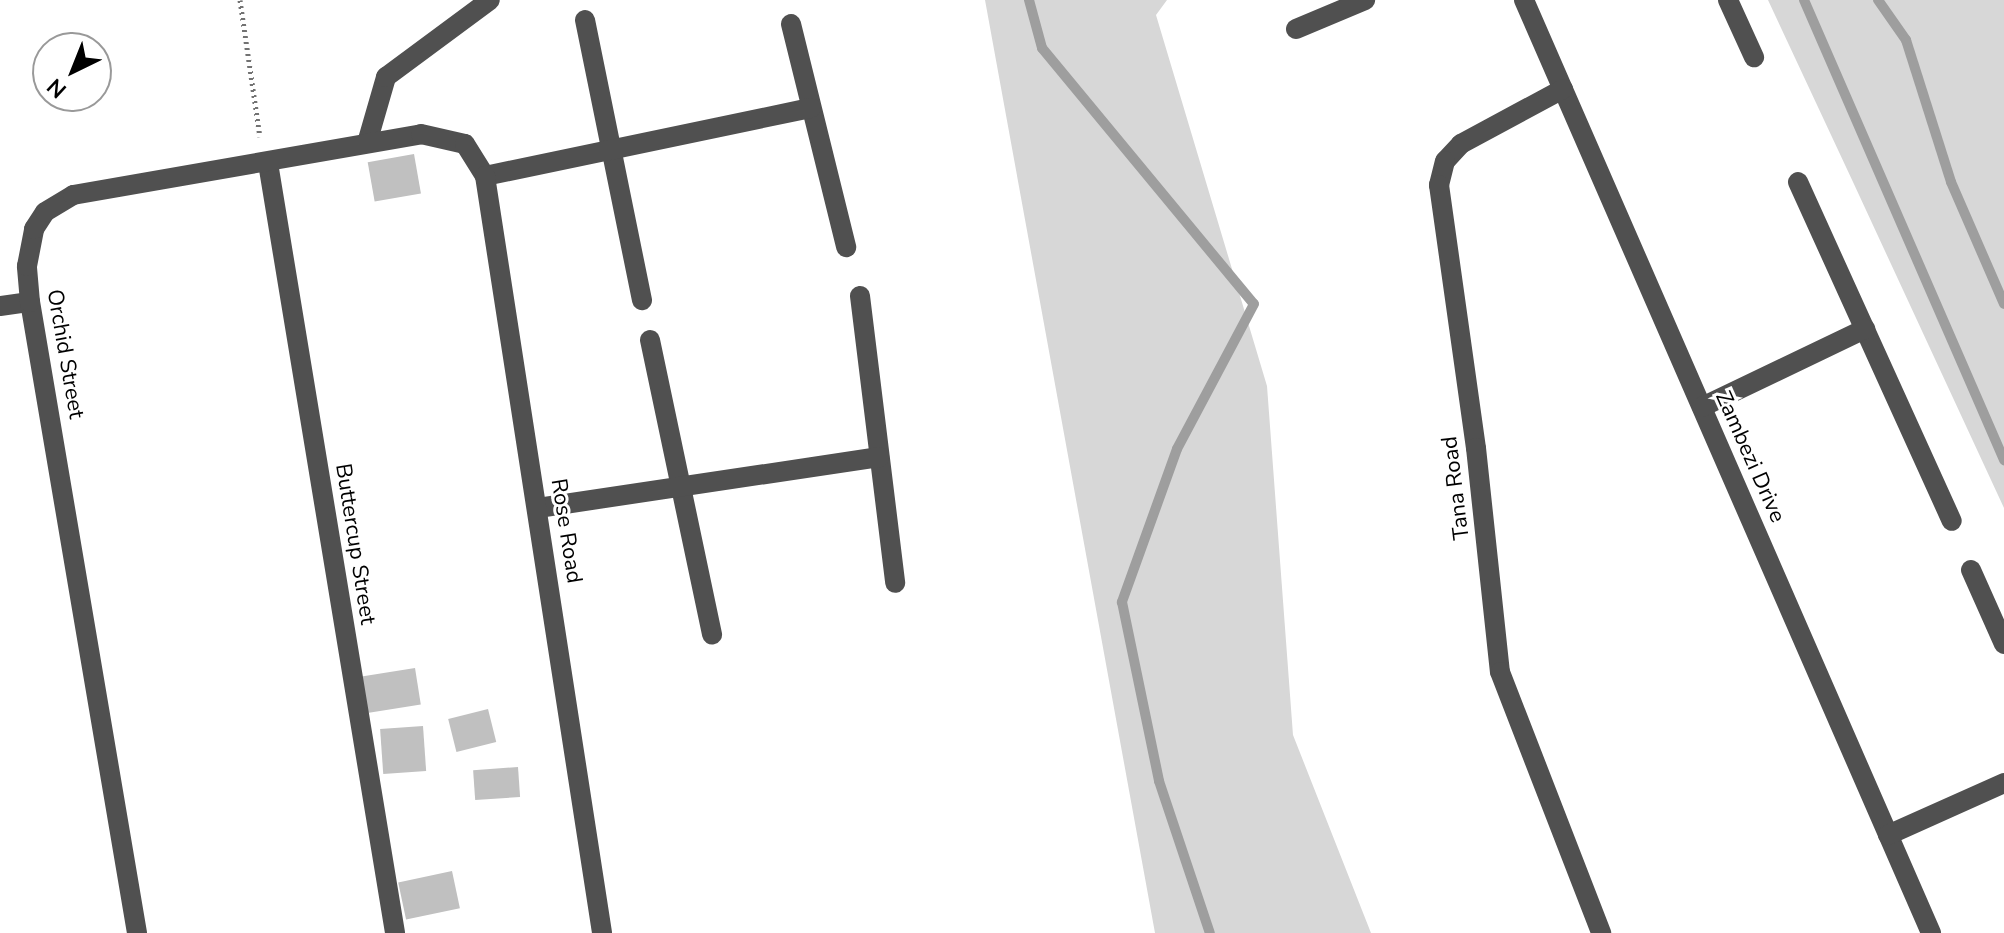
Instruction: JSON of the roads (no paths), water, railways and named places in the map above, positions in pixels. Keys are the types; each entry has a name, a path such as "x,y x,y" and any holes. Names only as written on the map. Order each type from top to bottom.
{"street":[{"path":"367,143 386,77 490,0"},
{"path":"1296,29 1365,0"},
{"name":"Zambezi Drive","path":"1524,0 1931,933"},
{"path":"1728,0 1754,57"},
{"path":"585,20 642,300"},
{"path":"791,24 846,247"},
{"name":"Tana Road","path":"1563,89 1483,127 1461,144 1445,161 1439,185 1476,448 1500,672 1601,933"},
{"path":"485,176 811,108"},
{"name":"Orchid Street","path":"137,933 30,302 29,245 45,212 58,203 94,191 421,134 465,144"},
{"name":"Rose Road","path":"465,144 485,176 602,933"},
{"name":"Buttercup Street","path":"268,163 395,933"},
{"path":"1798,182 1952,521"},
{"path":"860,296 895,583"},
{"path":"0,306 30,302"},
{"path":"1702,407 1865,329"},
{"path":"650,340 712,635"},
{"path":"538,508 879,457"},
{"path":"1971,570 2004,644"},
{"path":"1888,835 2004,783"}],"waterway":[{"path":"1029,0 1042,48 1254,304 1177,449 1122,602 1159,781 1210,933"},
{"path":"1804,0 2004,460"},
{"path":"1878,0 1906,40 1951,182 2004,304"}]}
